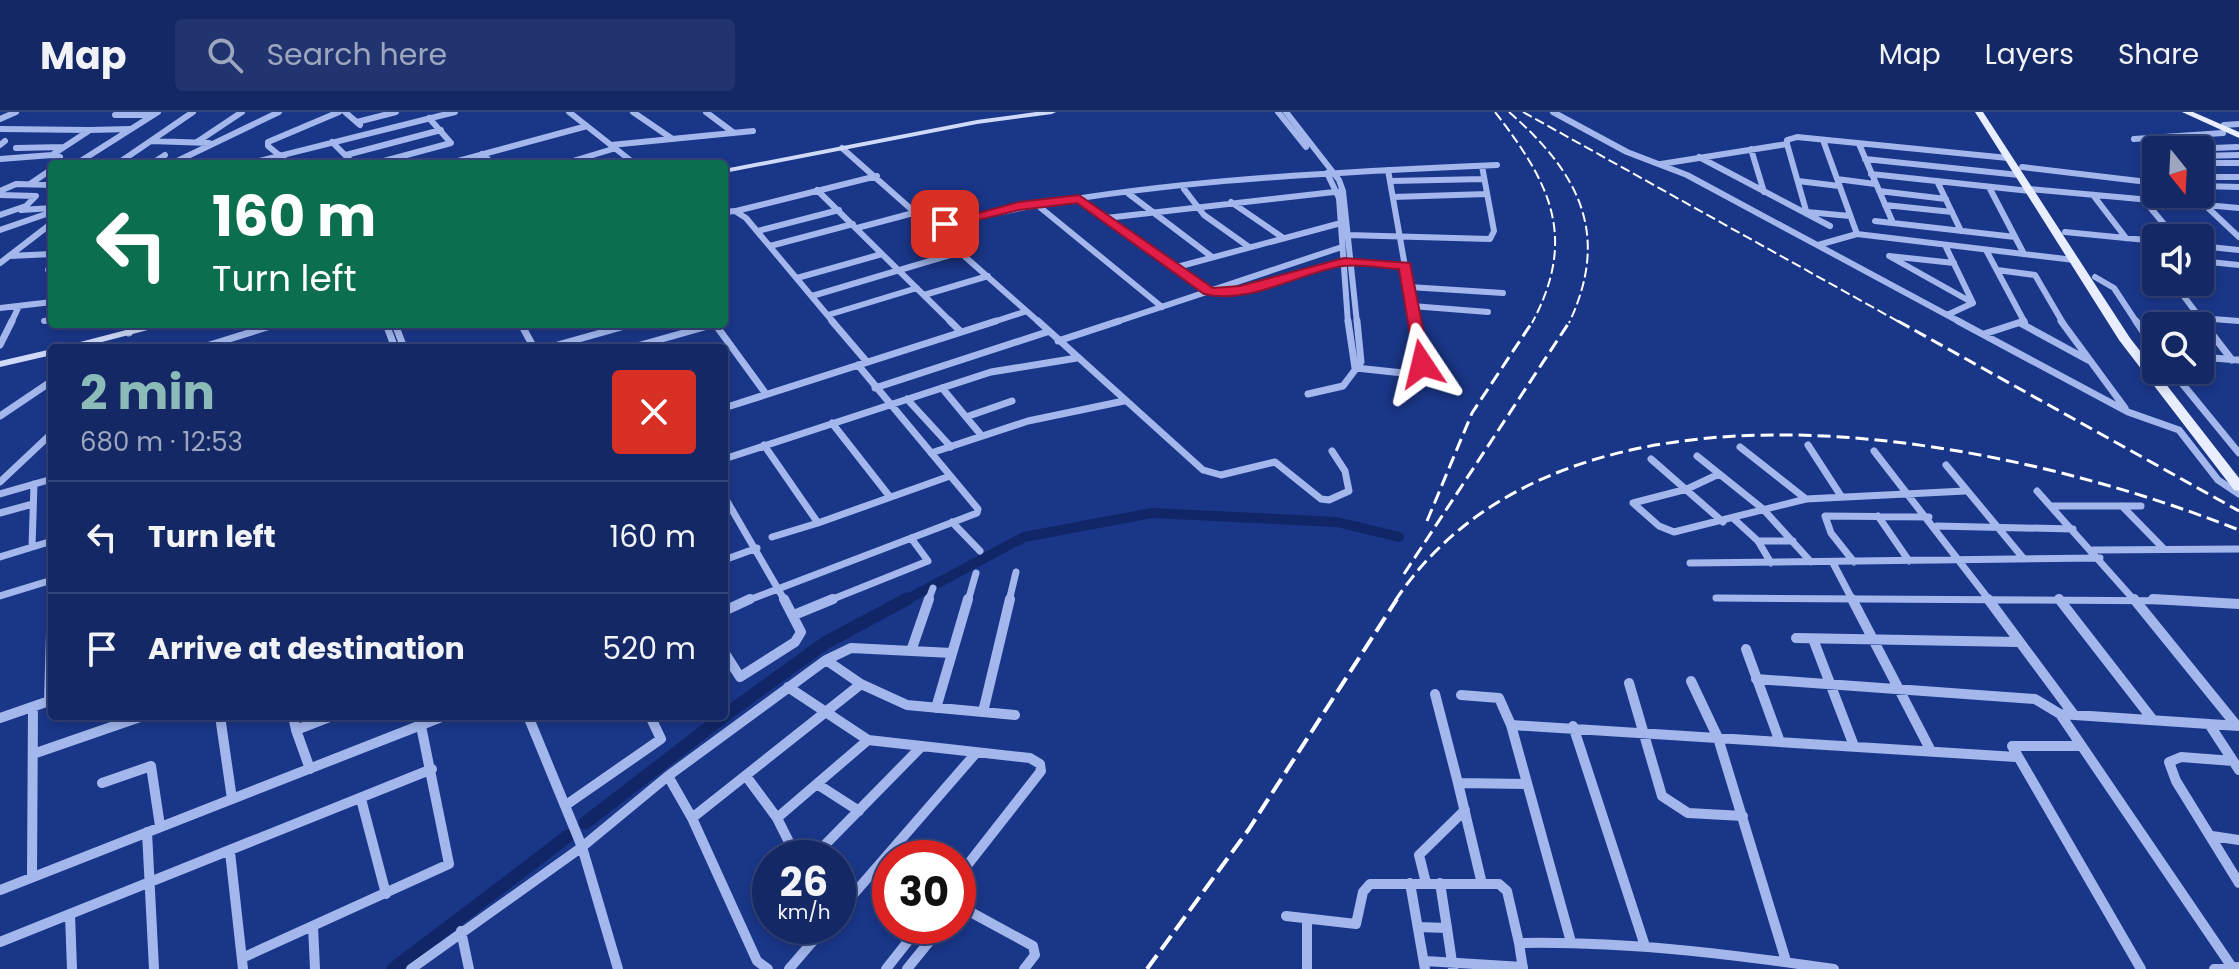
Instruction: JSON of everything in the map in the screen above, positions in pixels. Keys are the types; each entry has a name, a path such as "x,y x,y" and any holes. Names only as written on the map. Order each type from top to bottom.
{"main road":[{"path":"2186,112 2239,133"},
{"path":"2193,112 2222,128"},
{"path":"1985,115 2008,158 2020,171"},
{"path":"1985,115 2074,260 2096,283 2142,346"},
{"path":"2032,190 2065,232 2125,340 2239,487"},
{"path":"2171,384 2239,468"}],"street":[{"path":"0,119 16,112"},
{"path":"123,160 193,112"},
{"path":"196,142 242,112"},
{"path":"179,160 279,112"},
{"path":"286,160 268,146 268,142 342,112 366,133"},
{"path":"357,122 395,112"},
{"path":"263,160 455,112"},
{"path":"569,112 630,160"},
{"path":"708,113 721,112"},
{"path":"728,170 964,124 1052,112"},
{"path":"1278,112 1330,172"},
{"path":"1286,112 1330,172 1340,191 1361,362 1343,386 1308,394"},
{"path":"1553,112 1627,152 1661,164 1818,245 2128,412 2179,430 2218,480 2239,494"},
{"path":"637,113 671,138"},
{"path":"708,113 734,133"},
{"path":"52,155 118,114 155,114"},
{"path":"82,160 155,114"},
{"path":"389,160 451,143 429,118"},
{"path":"2134,139 2239,124"},
{"path":"221,126 249,128"},
{"path":"461,160 587,126"},
{"path":"2222,128 2238,148"},
{"path":"0,129 130,129"},
{"path":"346,155 441,130"},
{"path":"575,160 614,147 671,138 753,131"},
{"path":"423,135 434,149"},
{"path":"1806,213 1787,144 1787,140 1797,137 2008,158"},
{"path":"1823,140 1857,234"},
{"path":"150,141 213,143"},
{"path":"332,142 350,160"},
{"path":"395,142 409,155"},
{"path":"1661,164 1787,144"},
{"path":"1859,144 1893,223"},
{"path":"16,148 64,147"},
{"path":"842,148 877,176 1024,312 1203,470 1221,475 1275,462 1325,500 1349,491 1345,471 1332,451"},
{"path":"2214,149 2238,148"},
{"path":"1751,149 1764,192"},
{"path":"482,154 489,160"},
{"path":"0,159 52,155 60,157 59,160"},
{"path":"157,160 165,155"},
{"path":"1969,155 1977,171"},
{"path":"2214,156 2239,155"},
{"path":"1698,157 1830,226"},
{"path":"1865,159 1977,171 2020,171 2142,182"},
{"path":"2214,163 2239,163"},
{"path":"945,224 1012,205 1078,197 1330,172 1497,165"},
{"path":"1346,235 1490,239 1494,231 1482,166"},
{"path":"1355,368 1403,373 1421,370 1388,170"},
{"path":"30,184 48,172"},
{"path":"933,227 1078,197 1184,189 1318,173"},
{"path":"1871,174 2142,200"},
{"path":"728,212 877,176"},
{"path":"2214,177 2239,177"},
{"path":"1391,181 1484,179"},
{"path":"1798,181 1875,184"},
{"path":"1937,181 1961,231"},
{"path":"0,193 11,185 48,185"},
{"path":"2214,186 2239,187"},
{"path":"1989,187 2024,254"},
{"path":"1184,189 1195,206 1249,247"},
{"path":"817,190 961,332"},
{"path":"1105,218 1150,210 1340,191"},
{"path":"1340,191 1341,223 1346,235 1342,247 1348,262"},
{"path":"1879,191 1946,199"},
{"path":"0,193 36,196 31,203 0,215"},
{"path":"1129,194 1212,257"},
{"path":"1393,197 1487,194"},
{"path":"2093,195 2126,238"},
{"path":"1078,197 1209,291 1240,290 1348,262 1405,265"},
{"path":"1231,202 1282,237"},
{"path":"1036,204 1162,307"},
{"path":"1885,205 1952,212"},
{"path":"2214,206 2239,208"},
{"path":"2151,208 2164,224"},
{"path":"2209,208 2239,237"},
{"path":"14,210 48,212"},
{"path":"758,231 839,210"},
{"path":"728,609 777,587 977,513 978,509 875,388 828,315 758,231 735,211"},
{"path":"770,246 917,212"},
{"path":"0,230 48,213"},
{"path":"1806,213 1850,216"},
{"path":"1875,221 2015,237"},
{"path":"1177,267 1341,223"},
{"path":"0,263 48,226"},
{"path":"2065,232 2142,240"},
{"path":"1818,245 1857,234 2074,260"},
{"path":"1945,245 1973,303"},
{"path":"1058,341 1342,247"},
{"path":"2214,247 2239,250"},
{"path":"1986,250 2025,323 2022,324"},
{"path":"812,296 960,252"},
{"path":"8,256 48,254"},
{"path":"797,278 882,254"},
{"path":"1954,263 1889,256 1973,303"},
{"path":"2214,262 2239,265"},
{"path":"1997,270 2035,275 2054,311 2128,412"},
{"path":"924,295 988,276"},
{"path":"2096,283 2114,288 2142,330"},
{"path":"1409,287 1503,293"},
{"path":"828,315 917,288"},
{"path":"0,308 48,302"},
{"path":"1947,315 1973,303"},
{"path":"0,345 19,306"},
{"path":"1412,306 1488,312"},
{"path":"728,407 1024,312"},
{"path":"2214,319 2239,321"},
{"path":"1984,334 2022,324 2091,361"},
{"path":"85,344 128,328"},
{"path":"213,344 265,328"},
{"path":"561,344 618,328"},
{"path":"644,344 701,328"},
{"path":"718,328 766,394"},
{"path":"875,388 1047,332"},
{"path":"240,336 242,344"},
{"path":"2214,336 2235,360"},
{"path":"2224,349 2239,350"},
{"path":"0,364 48,353"},
{"path":"728,458 991,372 1077,358"},
{"path":"2214,358 2235,360"},
{"path":"0,416 48,384"},
{"path":"2182,384 2239,453"},
{"path":"942,388 981,435"},
{"path":"907,399 951,447"},
{"path":"966,417 1012,401"},
{"path":"931,453 1028,421 1124,401"},
{"path":"832,423 890,497"},
{"path":"0,482 48,437"},
{"path":"35,449 48,445"},
{"path":"764,445 818,523"},
{"path":"1808,445 1841,496"},
{"path":"1740,447 1806,499"},
{"path":"1874,451 1937,526 1986,600 2074,715"},
{"path":"1697,456 1763,509 1811,562"},
{"path":"1651,459 1723,522"},
{"path":"1946,465 2024,559"},
{"path":"1719,474 1687,489 1633,503 1668,531 1723,522 1806,499 1965,491"},
{"path":"772,537 950,476"},
{"path":"0,494 48,480"},
{"path":"32,547 34,484"},
{"path":"2037,491 2096,554 2238,726"},
{"path":"728,502 757,548 801,632 799,637 746,676 737,676 728,659"},
{"path":"0,513 33,504"},
{"path":"2051,506 2141,506"},
{"path":"2122,506 2163,548"},
{"path":"1854,562 1831,533 1825,516 1929,517"},
{"path":"1878,516 1909,561"},
{"path":"1734,519 1758,541 1771,563"},
{"path":"952,522 980,551"},
{"path":"1937,526 2073,529"},
{"path":"911,538 937,570"},
{"path":"1758,541 1793,541"},
{"path":"0,557 48,542"},
{"path":"728,559 757,548"},
{"path":"1690,563 2024,559 2163,548 2239,549"},
{"path":"794,615 928,561"},
{"path":"1833,563 1931,751"},
{"path":"983,712 1016,572"},
{"path":"936,708 976,573"},
{"path":"0,596 48,583"},
{"path":"911,651 933,588"},
{"path":"1716,598 1852,601 2133,598 2239,604"},
{"path":"2059,599 2153,720"},
{"path":"1796,638 2018,642"},
{"path":"1813,639 1854,746"},
{"path":"411,969 582,847 668,776 826,660 851,648 952,653"},
{"path":"1746,649 1780,742"},
{"path":"826,660 861,684 907,705 1015,715"},
{"path":"1756,679 1900,692 2035,699 2060,714 2236,967 2214,969"},
{"path":"1691,681 1718,738 1786,961"},
{"path":"1629,683 1662,796 1668,804 1686,813 1743,816"},
{"path":"692,818 861,684"},
{"path":"788,687 868,740 1030,758 1040,764 1041,771 976,854"},
{"path":"1435,694 1482,884"},
{"path":"1461,695 1499,698 1511,725 1571,942"},
{"path":"0,718 48,702"},
{"path":"32,877 33,707"},
{"path":"2060,714 2238,726"},
{"path":"33,754 131,720"},
{"path":"221,720 232,799"},
{"path":"294,720 310,769"},
{"path":"296,730 322,720"},
{"path":"0,890 310,769 421,720 449,864 313,926 242,963 230,852"},
{"path":"530,720 582,847 618,969"},
{"path":"566,805 661,739 652,720"},
{"path":"2209,724 2236,766"},
{"path":"1511,725 1573,726 2016,757"},
{"path":"1573,726 1645,946"},
{"path":"777,818 868,740"},
{"path":"2081,746 2012,746 2141,969"},
{"path":"830,840 921,747"},
{"path":"856,891 976,753"},
{"path":"2236,766 2181,757 2169,762 2176,781 2239,883"},
{"path":"102,783 153,768 160,826"},
{"path":"0,942 149,885 432,769"},
{"path":"668,776 692,818 757,961 768,969"},
{"path":"746,776 777,818 788,840"},
{"path":"1458,783 1527,784"},
{"path":"817,784 859,811"},
{"path":"361,799 386,894"},
{"path":"1426,883 1419,855 1465,810"},
{"path":"147,832 154,969"},
{"path":"2212,836 2239,840"},
{"path":"1286,916 1356,924 1366,886 1410,883 1499,884 1507,891 1523,968 1425,965 1410,883"},
{"path":"1440,883 1453,966"},
{"path":"70,914 72,969"},
{"path":"976,915 1033,946 1035,955 1024,969"},
{"path":"1307,919 1307,969"},
{"path":"313,926 315,969"},
{"path":"1418,927 1447,928"},
{"path":"461,931 469,969"},
{"path":"1519,943 1645,946 1834,969"},
{"path":"789,969 811,944"},
{"path":"886,969 906,944"},
{"path":"907,969 927,944"}],"waterway":[{"path":"904,601 1024,537 1152,513 1337,522 1399,537"},
{"path":"728,713 825,643 907,599"},
{"path":"585,823 719,720"},
{"path":"393,969 568,836"}],"railway":[{"path":"1495,112 1530,163 1543,187 1551,212 1555,237 1553,264 1546,292 1533,321"},
{"path":"1509,112 1554,158 1570,182 1581,207 1587,233 1587,261 1581,291 1569,322"},
{"path":"1523,112 1901,323"},
{"path":"1427,521 1472,413 1533,321"},
{"path":"1898,321 2239,511"},
{"path":"1404,574 1569,322"},
{"path":"1395,601 1470,521 1565,470 1674,442 1792,435 1913,444 2031,466 2142,496 2239,530"},
{"path":"1147,969 1249,829 1397,599"}],"route":[{"path":"945,224 1019,206 1079,199 1209,291 1218,293 1262,285 1344,262 1405,265 1422,364"}]}
